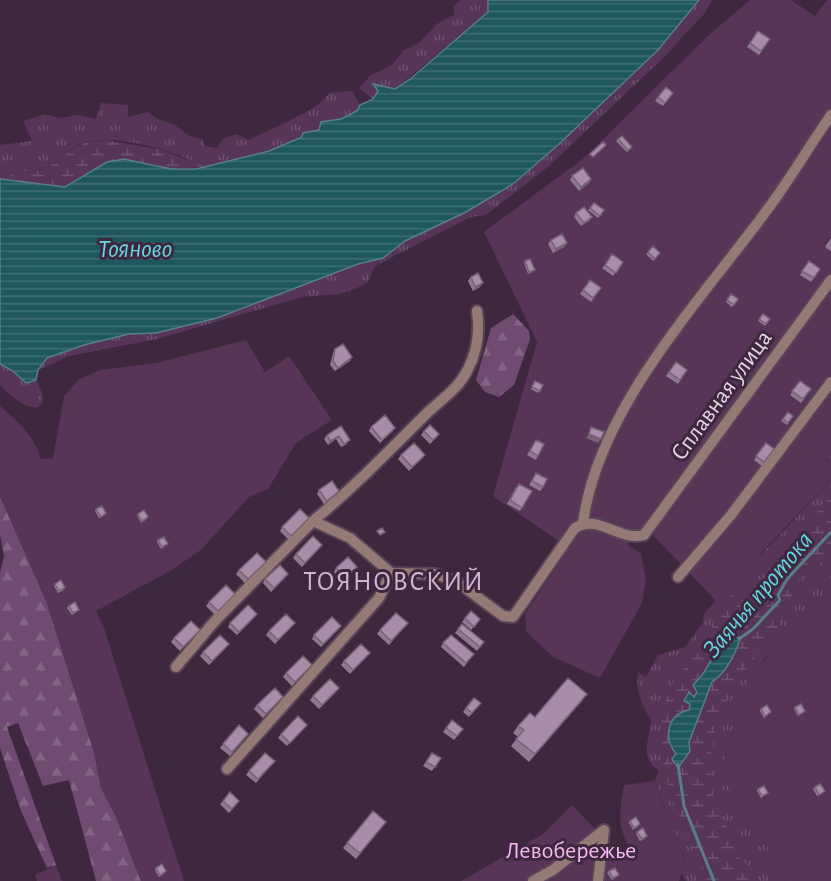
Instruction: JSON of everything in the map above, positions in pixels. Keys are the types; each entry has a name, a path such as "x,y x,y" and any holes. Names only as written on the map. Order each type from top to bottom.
{"street":[{"path":"313,521 350,538 391,573 436,574 456,581 503,616 513,618 575,528 583,523 587,494 596,465 615,427 644,379 685,316 771,205 831,115"},
{"name":"Сплавная улица","path":"583,523 596,523 625,536 644,535 831,280"},
{"path":"176,667 214,622 313,521 376,464 433,407 455,390 468,369 478,343 477,311"},
{"path":"678,577 731,515 831,382"},
{"path":"227,770 379,598 391,573"},
{"path":"533,881 553,870 604,831 598,881"}],"green space":[{"path":"461,0 488,0 488,12 395,89 374,84 378,91 373,99 359,88 370,76 392,65 404,50 419,43 437,24 454,15 454,6"},
{"path":"699,0 712,0 705,13 659,62 549,166 486,215 471,217 375,266 368,282 339,294 302,297 157,339 69,356 38,370 47,358 84,345 129,334 156,333 217,318 358,264 383,258 405,241 466,212 513,184 658,50"},
{"path":"750,0 791,0 815,16 827,0 831,0 831,439 817,454 831,463 831,479 716,601 647,529 630,533 628,546 641,553 646,579 642,603 600,678 553,657 526,631 525,614 569,548 493,496 537,342 484,232 584,158 711,33"},
{"path":"352,91 360,105 357,111 341,119 321,122 319,130 303,133 302,137 225,164 206,167 181,156 148,146 125,141 102,140 80,144 56,162 39,171 13,169 9,181 0,179 0,145 32,141 23,121 45,114 59,118 78,115 96,119 101,103 128,105 128,117 149,112 155,118 176,126 191,136 203,139 205,146 217,148 223,139 237,134 248,140 292,119 315,107 329,93"},
{"path":"107,140 162,150 206,167 171,169 148,163 107,162 65,187 9,181 13,169 26,172 37,171 46,168 78,146 90,141"},
{"path":"513,314 529,331 530,339 514,385 499,397 485,392 476,380 491,328"},
{"path":"246,340 265,372 289,356 332,420 296,443 268,489 249,497 201,550 170,571 96,611 104,628 184,881 141,881 115,814 101,788 94,752 47,603 0,496 0,406 30,436 41,459 53,458 64,396 78,380 100,370 156,363"},
{"path":"0,364 13,371 26,383 36,380 43,402 38,407 22,404 0,385"},
{"path":"831,439 831,463 817,454"},
{"path":"831,479 831,603 787,643 764,659 744,704 738,707 723,765 727,784 751,816 786,881 686,881 681,873 685,862 655,780 659,770 649,760 647,754 651,720 640,697 638,672 646,677 658,655 685,647 703,623 704,614 721,594"},
{"path":"831,495 831,556 801,576 776,631 749,664 726,700 715,731 710,759 713,794 740,859 755,871 760,881 707,881 677,812 663,763 661,738 663,714 670,690 681,672 706,643 719,605 732,595 763,581 782,561","holes":["720,634 725,638 740,637 730,662 712,682 689,742 689,751 676,754 669,739 672,724 677,713 689,710 690,704 685,701 689,692 694,698 698,691 693,685 703,675 722,642"]},
{"path":"0,496 47,603 94,752 101,788 115,814 141,881 96,881 69,780 43,786 18,723 7,727 56,865 47,868 21,811 0,748 0,573 4,557 0,535"},
{"path":"831,603 831,881 786,881 751,816 727,784 723,765 738,707 744,704 743,691 750,678 770,655"},
{"name":"Левобережье","path":"655,781 685,862 679,881 461,881 543,834 572,805 623,858 631,850 621,826 624,785"},
{"path":"56,865 62,881 37,881 35,875"}],"water":[{"name":"Тояново","path":"488,0 699,0 658,50 559,144 513,184 466,212 405,241 383,258 358,264 217,318 156,333 129,334 84,345 47,358 38,370 36,380 26,383 13,371 0,364 0,179 65,187 107,162 124,159 171,169 196,169 269,151 302,137 303,133 319,130 321,122 341,119 357,111 360,105 373,99 378,91 373,84 395,89 409,80 488,12"},
{"path":"718,634 725,638 741,637 730,662 712,682 689,742 690,751 678,768 672,759 676,754 669,741 669,728 676,717 689,710 690,704 684,701 689,692 694,697 697,692 693,685 703,674 722,642"}],"building":[{"path":"758,31 770,39 761,51 750,43"},
{"path":"666,87 673,93 665,103 658,97"},
{"path":"622,136 632,147 628,150 618,139"},
{"path":"603,142 606,145 593,157 590,154"},
{"path":"583,168 591,179 581,187 572,176"},
{"path":"594,203 604,210 600,216 590,208"},
{"path":"584,207 592,217 584,223 576,213"},
{"path":"562,234 567,243 556,249 551,240"},
{"path":"653,246 660,253 655,259 648,252"},
{"path":"612,254 623,262 616,273 605,265"},
{"path":"530,259 535,270 529,272 525,261"},
{"path":"809,261 820,269 814,278 802,271"},
{"path":"478,273 483,283 475,287 471,277"},
{"path":"590,280 601,288 593,298 583,290"},
{"path":"731,294 738,299 734,305 727,300"},
{"path":"763,314 770,319 766,324 759,319"},
{"path":"343,344 352,357 338,368 333,361 335,349"},
{"path":"676,362 687,370 680,380 669,372"},
{"path":"535,381 543,385 540,391 532,387"},
{"path":"800,381 811,389 803,399 792,391"},
{"path":"788,412 793,416 788,423 783,419"},
{"path":"385,415 395,428 382,440 371,427"},
{"path":"430,425 439,434 433,440 424,431"},
{"path":"341,426 350,440 344,444 339,436 330,441 327,435"},
{"path":"591,427 604,432 601,439 589,434"},
{"path":"536,440 544,444 538,456 530,451"},
{"path":"414,443 425,455 412,467 401,455"},
{"path":"766,443 774,449 764,462 756,456"},
{"path":"536,473 547,479 543,487 532,481"},
{"path":"332,481 339,491 327,501 319,490"},
{"path":"519,484 532,491 522,508 510,500"},
{"path":"102,506 106,513 101,517 96,509"},
{"path":"300,509 309,518 291,536 282,527"},
{"path":"144,510 148,517 142,521 138,514"},
{"path":"382,528 385,532 380,535 377,531"},
{"path":"313,536 322,545 305,563 296,554"},
{"path":"164,537 168,544 162,547 158,540"},
{"path":"257,553 266,562 248,579 239,570"},
{"path":"348,557 357,567 345,577 336,568"},
{"path":"280,565 288,574 274,588 265,579"},
{"path":"61,580 65,588 59,591 55,584"},
{"path":"226,585 235,594 218,611 209,602"},
{"path":"75,602 79,610 73,613 69,606"},
{"path":"248,605 257,614 239,632 230,623"},
{"path":"471,611 480,619 474,627 465,618"},
{"path":"396,613 408,623 391,641 380,630"},
{"path":"286,614 295,623 278,640 269,631"},
{"path":"332,617 341,626 323,644 314,635"},
{"path":"191,621 200,630 183,647 174,638"},
{"path":"462,624 484,642 480,647 458,629"},
{"path":"220,635 229,644 212,661 203,652"},
{"path":"451,635 474,654 466,663 443,643"},
{"path":"361,644 370,653 353,670 344,661"},
{"path":"303,656 312,665 295,682 286,673"},
{"path":"568,678 587,694 535,754 516,739 524,730 518,726 530,713 535,717"},
{"path":"330,679 339,688 322,705 313,696"},
{"path":"275,688 283,697 266,714 257,705"},
{"path":"474,698 481,703 472,713 466,708"},
{"path":"801,704 805,711 799,715 795,707"},
{"path":"767,705 771,712 765,716 761,709"},
{"path":"298,716 307,725 290,743 281,734"},
{"path":"452,720 463,729 457,736 446,728"},
{"path":"239,725 248,734 232,752 223,744"},
{"path":"265,753 275,761 258,779 249,771"},
{"path":"432,753 441,758 435,767 426,762"},
{"path":"820,784 825,791 819,795 815,787"},
{"path":"764,786 768,793 762,796 758,789"},
{"path":"230,792 239,801 232,809 223,801"},
{"path":"373,811 386,822 360,853 347,843"},
{"path":"636,817 640,824 634,828 630,821"},
{"path":"643,828 647,836 642,839 637,832"},
{"path":"162,864 166,871 160,875 156,868"},
{"path":"615,868 619,875 613,878 609,871"}],"waterway":[{"name":"Заячья протока","path":"739,639 753,629 780,600 778,595 787,579 831,532"},
{"name":"Заячья протока","path":"678,764 684,806 714,881"}],"district":[{"name":"ТОЯНОВСКИЙ","path":"394,581"}]}
